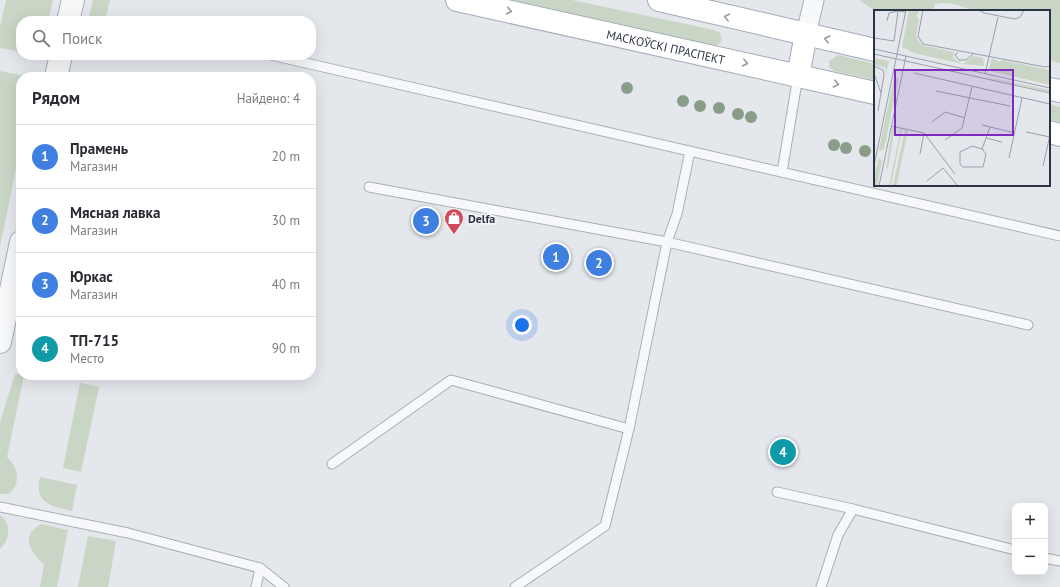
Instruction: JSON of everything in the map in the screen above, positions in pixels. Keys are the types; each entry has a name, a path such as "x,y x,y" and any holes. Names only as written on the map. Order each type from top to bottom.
{"main road":[{"name":"МАСКОЎСКІ ПРАСПЕКТ","path":"457,0 874,93"},
{"path":"659,0 874,50"},
{"path":"798,76 806,34"},
{"path":"1050,89 1060,91"},
{"path":"1050,132 1060,135"}],"street":[{"path":"69,16 73,0"},
{"path":"806,34 814,0"},
{"path":"57,72 60,60"},
{"path":"0,342 16,266"}],"lane":[{"path":"293,60 1060,236"},
{"path":"782,172 798,76"},
{"path":"515,587 605,526 629,429 667,242 676,214 690,151"},
{"path":"369,187 667,242 1028,325"},
{"path":"332,464 451,380 629,429"},
{"path":"777,492 853,508 1012,549"},
{"path":"0,507 128,533 260,568 284,587"},
{"path":"821,587 838,535 853,508"},
{"path":"1048,559 1060,561"},
{"path":"256,587 260,568"}],"green space":[{"path":"6,0 53,0 49,16 16,16 16,51 0,48 0,27"},
{"path":"93,0 110,0 106,16 89,16"},
{"path":"509,0 572,0 714,30 720,33 722,40 718,45 711,45"},
{"path":"859,0 1060,0 1060,63 1050,60 1050,10 974,10 953,4 942,3 935,4 933,10 874,10"},
{"path":"838,55 874,64 874,80 834,71 829,67 829,61"},
{"path":"0,71 16,74 16,169 0,247"},
{"path":"1050,104 1060,107 1060,122 1050,119"},
{"path":"16,374 16,380 23,380 7,457 14,466 17,475 16,484 9,494 0,494 0,422"},
{"path":"80,383 99,387 81,472 63,468"},
{"path":"40,477 77,485 72,511 51,505 42,498 39,486"},
{"path":"0,515 8,527 8,537 0,549"},
{"path":"41,524 68,530 57,587 40,587 44,565 35,555 29,544 30,534"},
{"path":"88,536 116,541 108,587 78,587"}],"place":[{"name":"Юркас","path":"426,221"},
{"name":"Delfa","path":"454,235"},
{"name":"Прамень","path":"556,257"},
{"name":"Мясная лавка","path":"599,263"},
{"name":"ТП-715","path":"783,452"}]}
